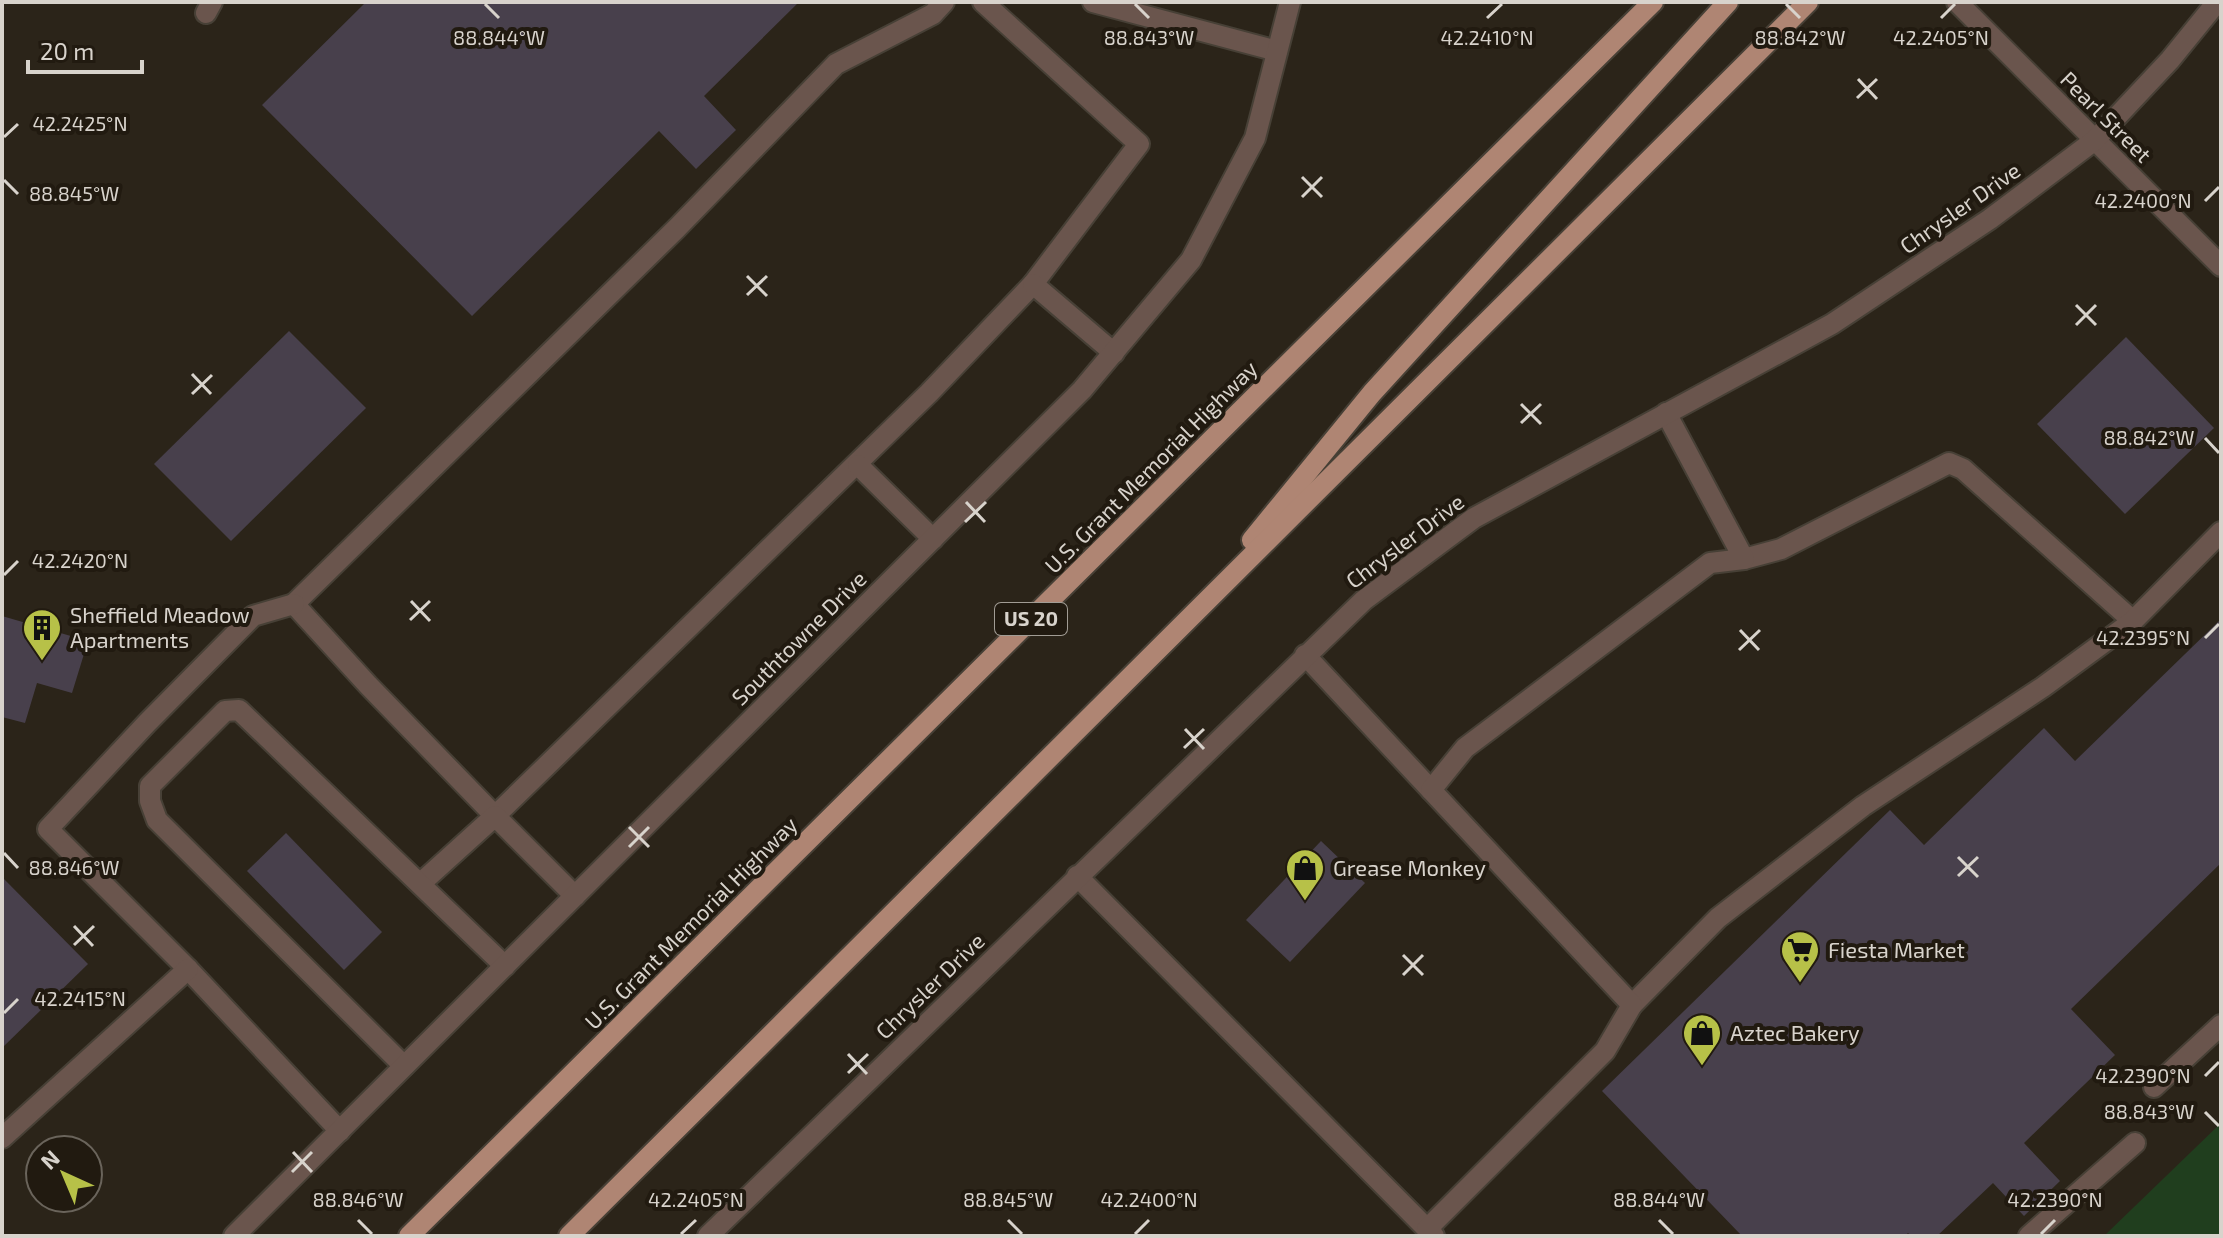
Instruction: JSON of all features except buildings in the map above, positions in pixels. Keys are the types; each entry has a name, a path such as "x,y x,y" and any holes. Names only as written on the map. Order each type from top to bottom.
{"main road":[{"name":"U.S. Grant Memorial Highway","path":"409,1236 1653,2"},
{"path":"1183,623 1372,393 1728,2"},
{"path":"569,1236 1808,2"}],"street":[{"path":"340,1131 188,969 48,829 253,616 294,604 677,228 836,64 933,14 944,2"},
{"path":"421,883 495,816 858,465 1033,284 1139,144 983,2"},
{"path":"1093,2 1277,51"},
{"name":"Southtowne Drive","path":"234,1236 1082,390 1114,353 1191,260 1255,138 1290,2"},
{"name":"Pearl Street","path":"1957,2 2221,266"},
{"name":"Chrysler Drive","path":"712,1235 1077,876 1364,600 1474,518 1832,324 1990,219 2095,140 2170,60 2217,2"},
{"path":"1033,284 1114,353"},
{"path":"1666,413 1744,559"},
{"path":"1431,790 1465,748 1710,563 1744,559 1781,549 1949,463 1963,469 2133,621"},
{"path":"858,465 933,539"},
{"path":"1077,876 1431,1233 1605,1051 1632,1005 1718,918 1863,806 2043,687 2133,621 2221,532"},
{"path":"294,604 368,685 575,896"},
{"path":"1305,655 1632,1005"},
{"path":"404,1066 157,820 150,801 150,786 225,711 239,710 505,966"},
{"path":"2,1138 188,969"},
{"path":"2154,1087 2221,1025"},
{"path":"2029,1236 2135,1143"}],"green space":[{"path":"2221,1123 2221,1236 2104,1236"}],"place":[{"name":"Sheffield Meadow Apartments","path":"42,662"},
{"name":"Grease Monkey","path":"1305,902"},
{"name":"Fiesta Market","path":"1800,984"},
{"name":"Aztec Bakery","path":"1702,1067"}]}
